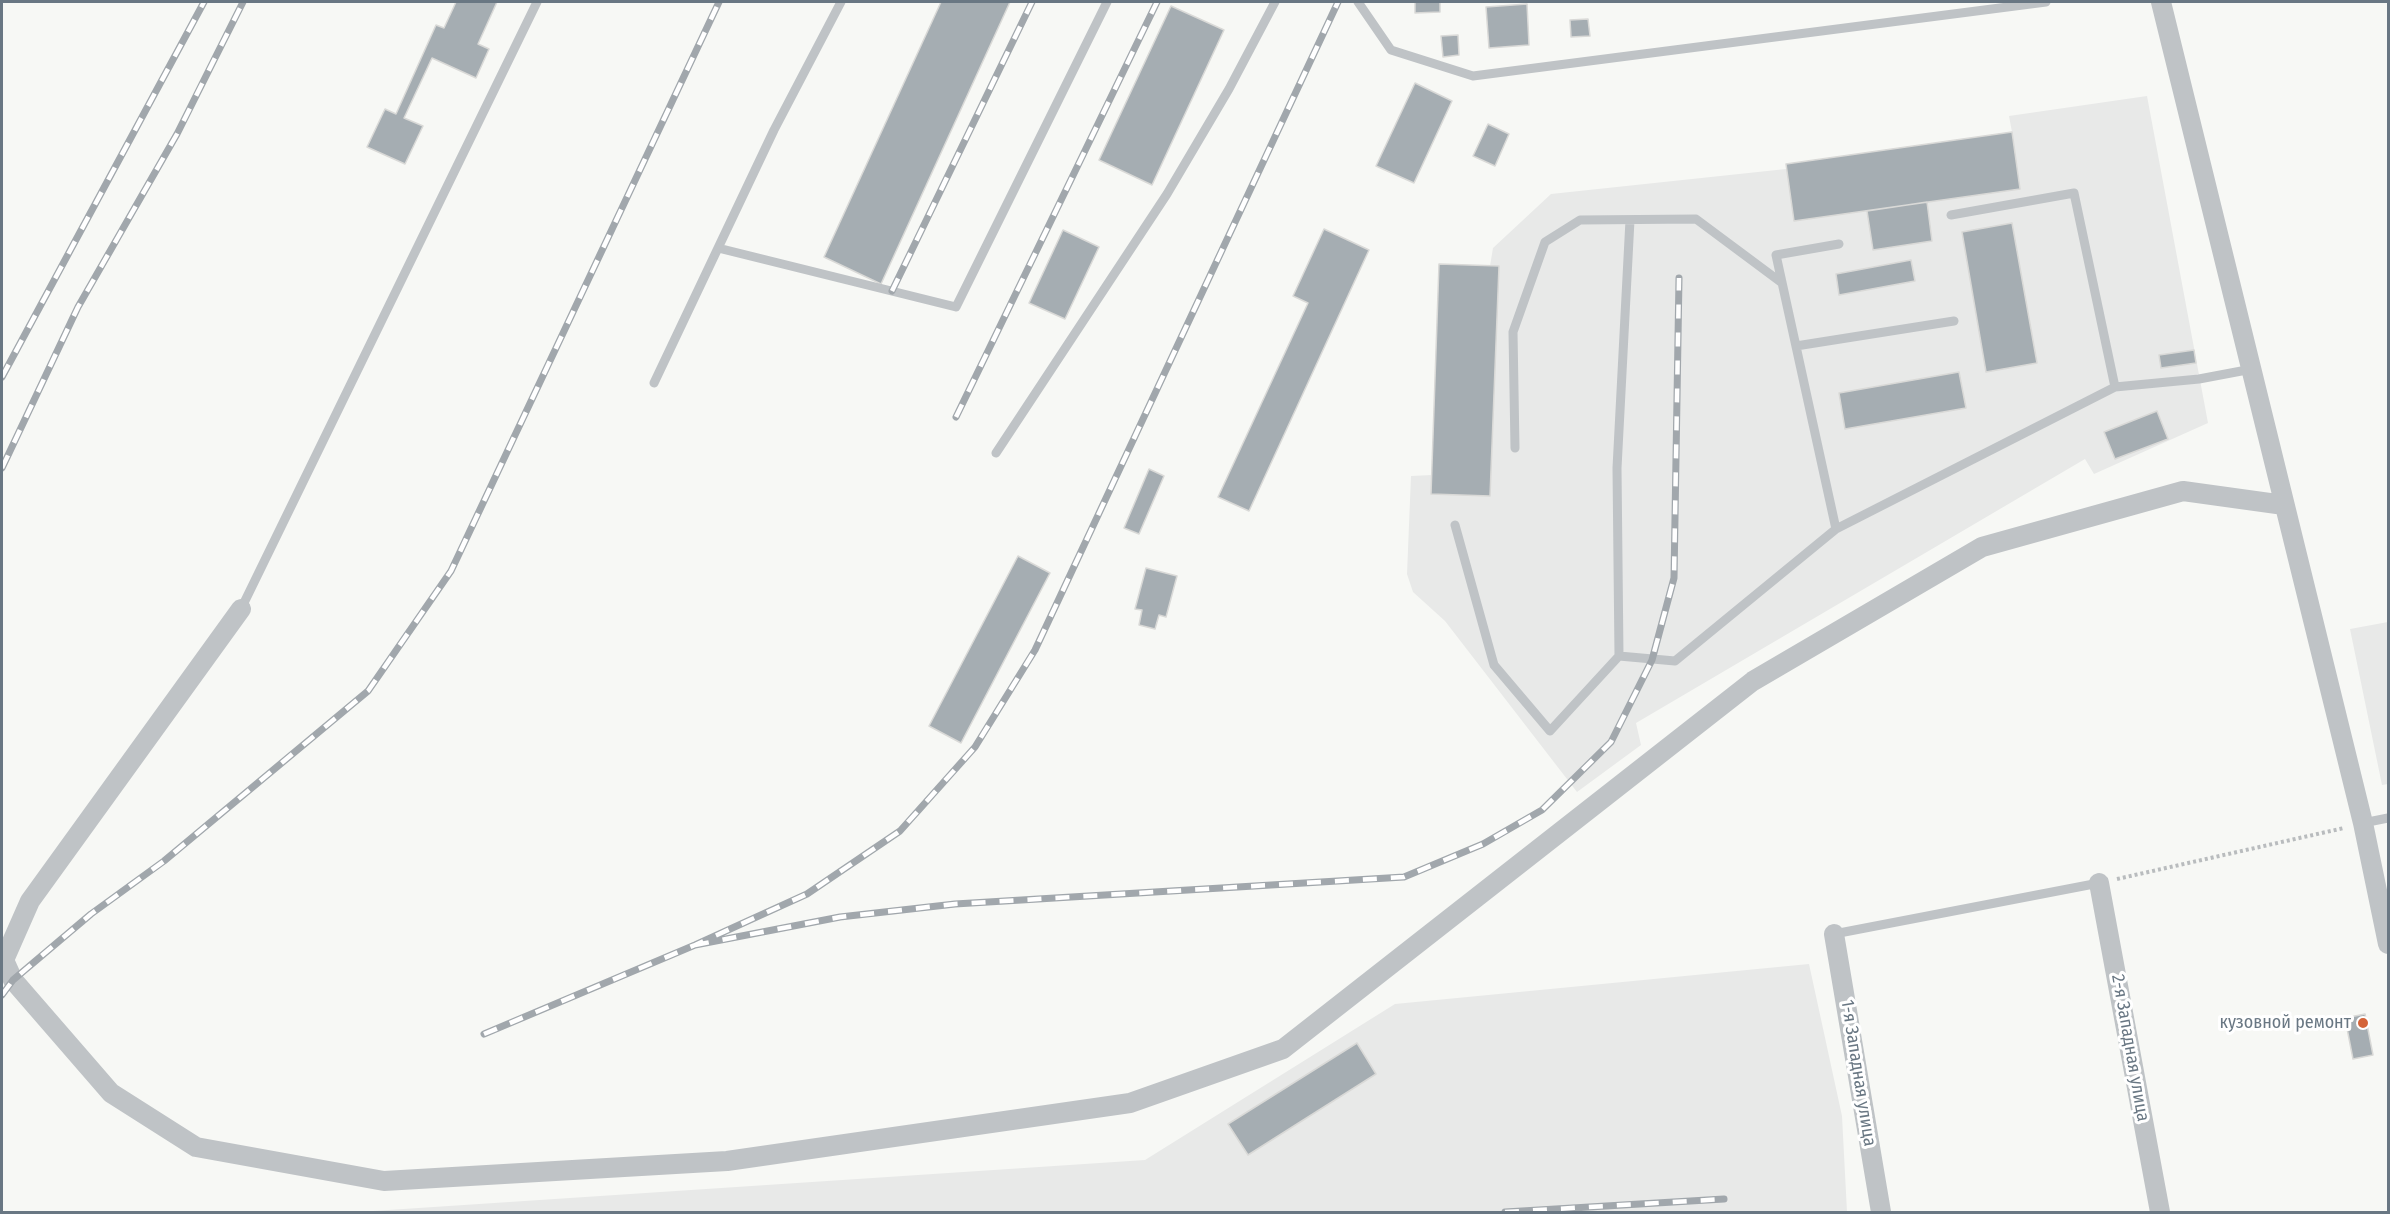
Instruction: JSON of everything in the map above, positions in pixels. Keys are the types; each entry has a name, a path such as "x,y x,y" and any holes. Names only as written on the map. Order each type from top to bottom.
{"street":[{"path":"2161,2 2363,823 2388,944"},
{"path":"242,609 30,901 4,960 13,980 111,1093 196,1147 384,1180 396,1180 727,1161 1118,1105 1130,1103 1283,1049 1753,681 1982,547 2183,491 2284,505"},
{"name":"2-я Западная улица","path":"2099,883 2160,1212"},
{"name":"1-я Западная улица","path":"1834,934 1881,1212"}],"lane":[{"path":"242,609 537,2"},
{"path":"654,383 774,130 841,2"},
{"path":"718,248 956,307 1107,2"},
{"path":"996,453 1167,194 1229,89 1275,2"},
{"path":"1358,2 1391,50 1473,76 2046,2"},
{"path":"1951,215 2074,193 2115,387"},
{"path":"1515,448 1513,332 1545,242 1580,220 1696,219 1782,284"},
{"path":"1455,525 1494,666 1550,731 1619,656 1617,468 1630,220"},
{"path":"1836,529 1776,255 1839,244"},
{"path":"1796,346 1954,321"},
{"path":"1619,656 1675,662 1836,529 2115,387 2199,379 2252,369"},
{"path":"2363,823 2388,818"},
{"path":"1834,934 2099,883"}],"path":[{"path":"2099,883 2363,823"}],"shaded area":[{"path":"2147,96 2208,423 2094,474 2085,459 1636,723 1641,745 1577,792 1445,621 1413,592 1407,574 1411,476 1432,475 1439,264 1490,266 1493,248 1551,194 1786,169 1786,164 2012,132 2009,116"},
{"path":"2388,622 2388,784 2382,785 2350,629"},
{"path":"1809,964 1842,1116 1847,1212 358,1212 1145,1160 1395,1004"}],"building":[{"path":"456,2 497,2 478,44 489,49 476,78 432,58 404,118 423,126 405,164 367,147 385,109 396,114 436,25 444,28"},
{"path":"941,2 1010,2 881,284 824,257"},
{"path":"1415,2 1440,2 1440,12 1415,13"},
{"path":"1527,4 1529,45 1489,48 1486,7"},
{"path":"1171,6 1224,30 1152,185 1099,160"},
{"path":"1588,19 1590,36 1571,37 1570,20"},
{"path":"1458,35 1459,55 1443,57 1441,36"},
{"path":"1415,83 1452,101 1414,183 1376,166"},
{"path":"1488,124 1509,134 1495,166 1473,156"},
{"path":"2012,132 2020,189 1794,221 1786,164"},
{"path":"1927,202 1932,241 1873,250 1867,211"},
{"path":"2012,223 2037,363 1986,372 1962,232"},
{"path":"1324,229 1369,250 1249,511 1218,497 1308,303 1293,296"},
{"path":"1063,230 1099,247 1065,319 1029,303"},
{"path":"1911,260 1915,281 1839,295 1836,274"},
{"path":"1439,264 1499,266 1490,496 1431,494"},
{"path":"2194,350 2196,363 2161,368 2159,355"},
{"path":"1959,372 1966,408 1845,429 1839,393"},
{"path":"2157,411 2168,439 2115,459 2104,432"},
{"path":"1149,469 1164,476 1139,534 1124,528"},
{"path":"1018,556 1050,573 961,743 929,726"},
{"path":"1146,568 1177,576 1166,617 1159,615 1155,629 1139,625 1142,610 1135,609"},
{"path":"2365,1014 2373,1055 2353,1059 2345,1018"},
{"path":"1357,1043 1376,1074 1248,1155 1228,1124"}],"railway":[{"path":"2,377 204,2"},
{"path":"2,468 78,307 177,134 243,2"},
{"path":"2,995 13,980 91,914 164,861 368,691 451,571 719,2"},
{"path":"892,291 1032,2"},
{"path":"956,417 1157,2"},
{"path":"484,1034 695,945 807,894 900,831 975,747 1035,650 1338,2"},
{"path":"695,945 840,917 955,904 1404,877 1483,844 1542,810 1611,742 1652,660 1674,578 1679,278"},
{"path":"1505,1212 1724,1199"}],"place":[{"name":"кузовной ремонт","path":"2363,1023"}]}
